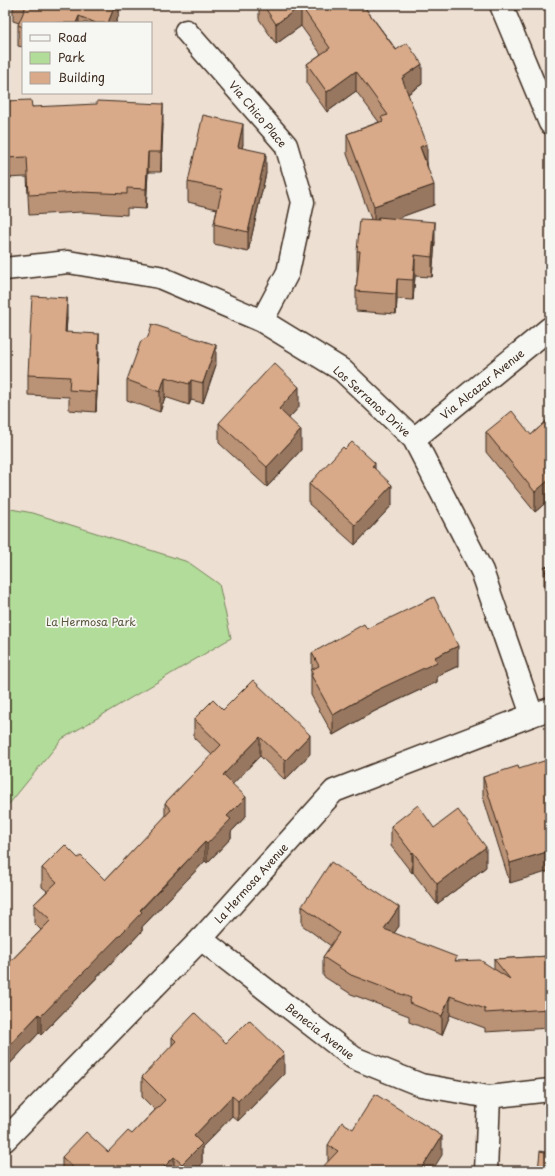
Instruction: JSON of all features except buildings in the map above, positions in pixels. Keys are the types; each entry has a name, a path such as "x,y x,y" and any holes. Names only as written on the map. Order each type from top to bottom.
{"street":[{"path":"501,5 550,123"},
{"name":"Via Chico Place","path":"186,31 286,145 304,202 288,272 262,321"},
{"name":"Los Serranos Drive","path":"5,269 68,262 159,277 262,321 342,370 414,439 482,571 541,712"},
{"name":"Via Alcazar Avenue","path":"414,439 550,328"},
{"name":"La Hermosa Avenue","path":"5,1140 202,939 334,790 541,712"},
{"name":"Benecia Avenue","path":"202,939 354,1058 421,1085 489,1097 550,1090"},
{"path":"486,1171 489,1097"}],"green space":[{"name":"La Hermosa Park","path":"5,508 33,513 188,562 219,584 231,638 62,739 5,809"}]}
